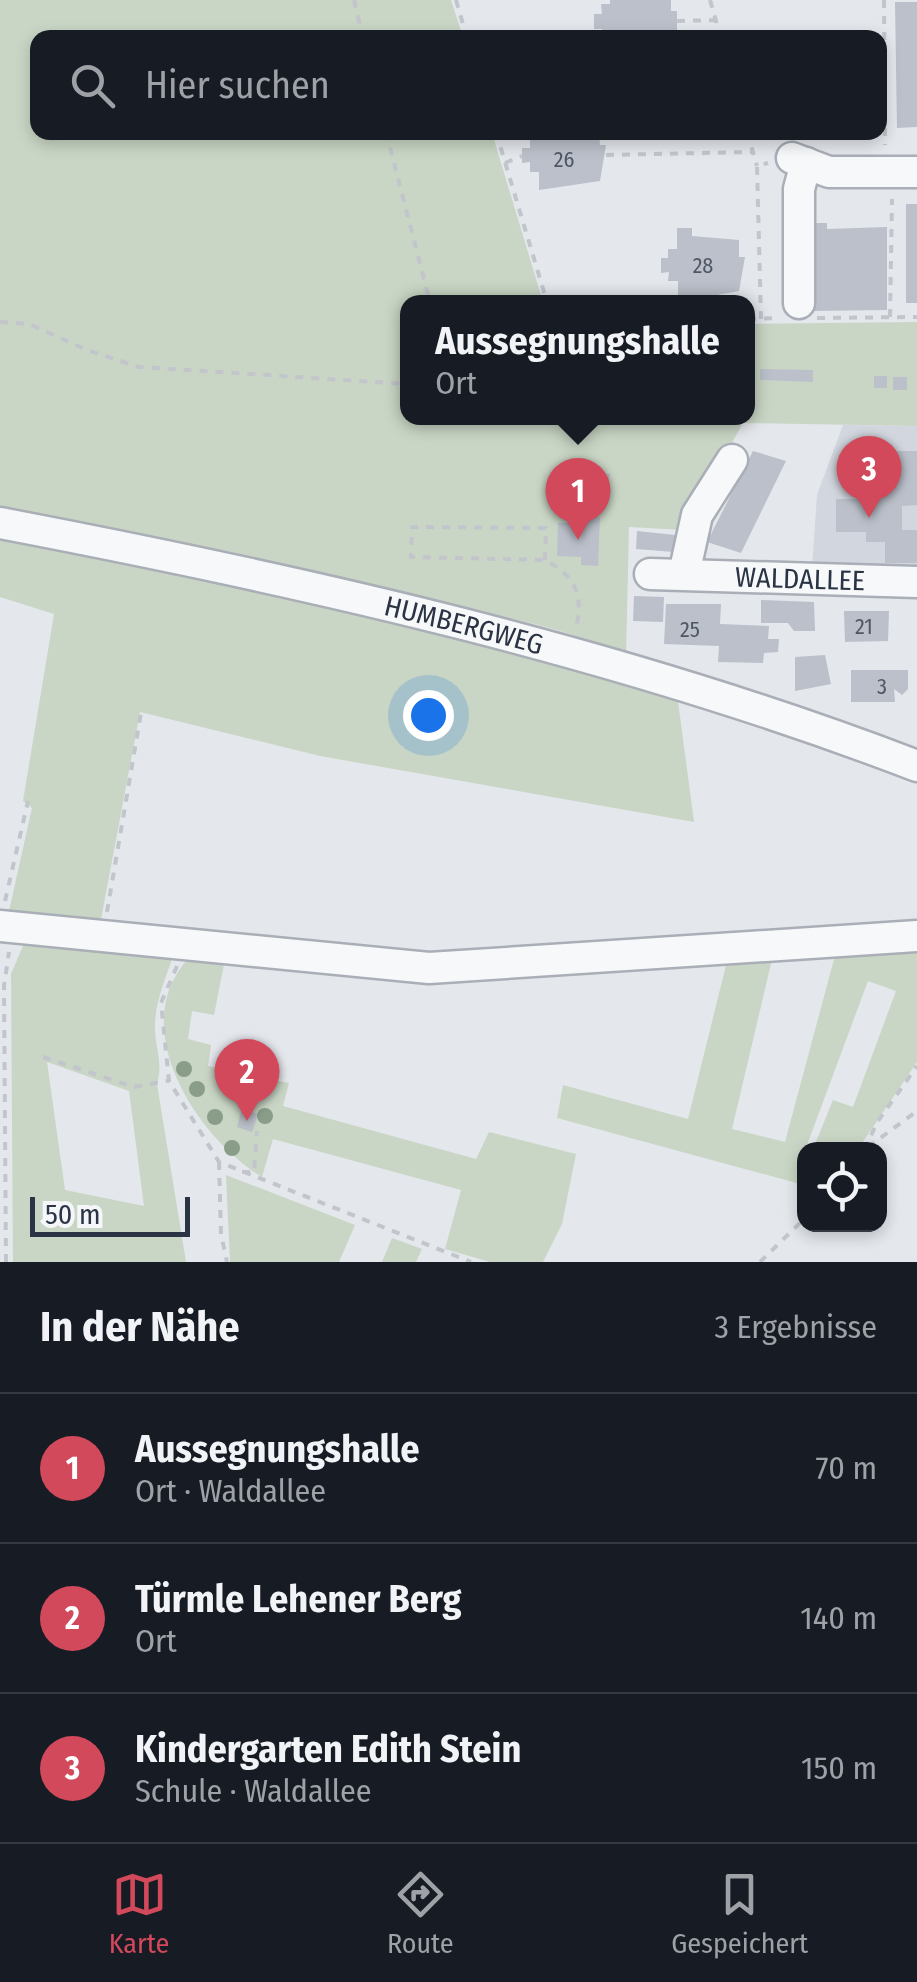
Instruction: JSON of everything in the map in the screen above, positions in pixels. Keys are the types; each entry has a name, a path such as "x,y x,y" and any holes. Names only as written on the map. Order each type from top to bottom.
{"street":[{"path":"798,313 799,160 829,172 917,172"},
{"path":"684,574 697,516 732,460"},
{"name":"HUMBERGWEG","path":"0,523 571,652 732,699 917,766"},
{"name":"WALDALLEE","path":"650,574 917,582"},
{"path":"6,927 429,968 917,936"}],"path":[{"path":"354,0 361,30"},
{"path":"456,0 465,30"},
{"path":"710,0 718,30"},
{"path":"677,21 716,20"},
{"path":"388,140 428,295"},
{"path":"498,140 545,295"},
{"path":"749,140 757,166 760,319"},
{"path":"606,156 752,152"},
{"path":"505,163 522,156"},
{"path":"757,166 799,160"},
{"path":"755,319 798,313 917,317"},
{"path":"0,322 29,324 86,350 139,366 400,383"},
{"path":"544,560 546,528 412,527 411,557 544,560 563,570 576,585 580,608 571,652"},
{"path":"102,936 142,708"},
{"path":"6,1262 6,927 28,801"},
{"path":"185,942 161,1003 169,1081 219,1162 471,1262"},
{"path":"43,1056 134,1087 169,1081"},
{"path":"869,1142 876,1124 917,1066"},
{"path":"875,1142 917,1112"},
{"path":"237,1172 254,1172 258,1130"},
{"path":"219,1162 221,1234 228,1262"},
{"path":"760,1262 797,1226"}],"shaded area":[{"path":"843,425 917,426 917,571 812,568 817,495"}],"green space":[{"path":"0,0 451,0 461,30 30,30 30,140 494,140 541,295 400,295 400,425 742,425 683,530 629,527 626,655 523,621 301,581 0,518"},
{"path":"917,322 917,426 755,423 755,324"},
{"path":"0,531 64,542 63,554 66,542 454,633 677,694 694,822 320,756 140,712 99,930 7,920 32,808 23,801 54,614 0,597"},
{"path":"26,939 174,953 156,1010 157,1084 186,1262 13,1262 11,974","holes":["47,1062 129,1091 144,1206 65,1190"]},
{"path":"917,943 917,1062 863,1142 816,1142 833,1100 853,1107 896,991 868,981 808,1142 797,1142 797,1183 557,1118 563,1085 688,1119 729,953 774,951 732,1129 785,1142 837,948"},
{"path":"194,953 226,954 214,1015 192,1011 188,1039 211,1045 208,1066 289,1083 283,1106 476,1159 489,1132 576,1154 562,1224 543,1262 490,1262 445,1249 461,1190 273,1139 262,1177 237,1158 192,1106 166,1043 164,1011 173,980"},
{"path":"226,1175 355,1225 339,1262 230,1262"},
{"path":"392,1238 422,1249 416,1262 382,1262"}],"building":[{"path":"610,0 671,0 671,11 677,11 677,30 594,29 594,14 602,14 601,4 610,4"},
{"path":"895,2 917,2 917,127 897,128"},
{"path":"530,140 600,140 600,145 606,145 600,181 539,190 539,172 530,172 530,162 522,163 522,148 530,148"},
{"path":"906,204 917,204 917,303 906,303"},
{"path":"811,223 827,223 827,229 887,227 887,310 812,311"},
{"path":"677,228 692,228 692,236 739,240 739,257 745,257 739,291 678,295 678,281 668,281 669,272 661,273 661,258 668,258 668,249 677,249"},
{"path":"760,369 813,370 813,382 760,380"},
{"path":"874,376 887,376 887,388 874,388"},
{"path":"893,377 907,377 907,390 893,390"},
{"path":"753,451 786,461 741,553 707,542"},
{"path":"871,451 917,451 917,505 902,506 902,530 917,530 917,563 885,563 885,542 866,542 866,532 836,532 836,499 881,499 881,490 871,490"},
{"path":"594,473 610,474 608,491 593,489"},
{"path":"567,516 600,517 598,566 581,565 581,557 557,556 558,523 567,523"},
{"path":"637,531 675,535 674,552 636,549"},
{"path":"634,596 664,597 663,622 633,621"},
{"path":"761,600 814,602 815,631 794,631 788,623 761,623"},
{"path":"666,604 721,604 720,624 769,626 768,639 779,639 778,652 764,653 763,663 718,662 719,646 664,644"},
{"path":"844,611 889,611 888,641 845,642"},
{"path":"825,655 831,684 795,691 795,657"},
{"path":"851,670 908,670 908,689 902,695 894,689 895,702 851,702"},
{"path":"242,1109 258,1114 252,1132 237,1127"}],"place":[{"name":"Kindergarten Edith Stein","path":"869,518"},
{"name":"Aussegnungshalle","path":"578,540"},
{"name":"Türmle Lehener Berg","path":"247,1121"}]}
